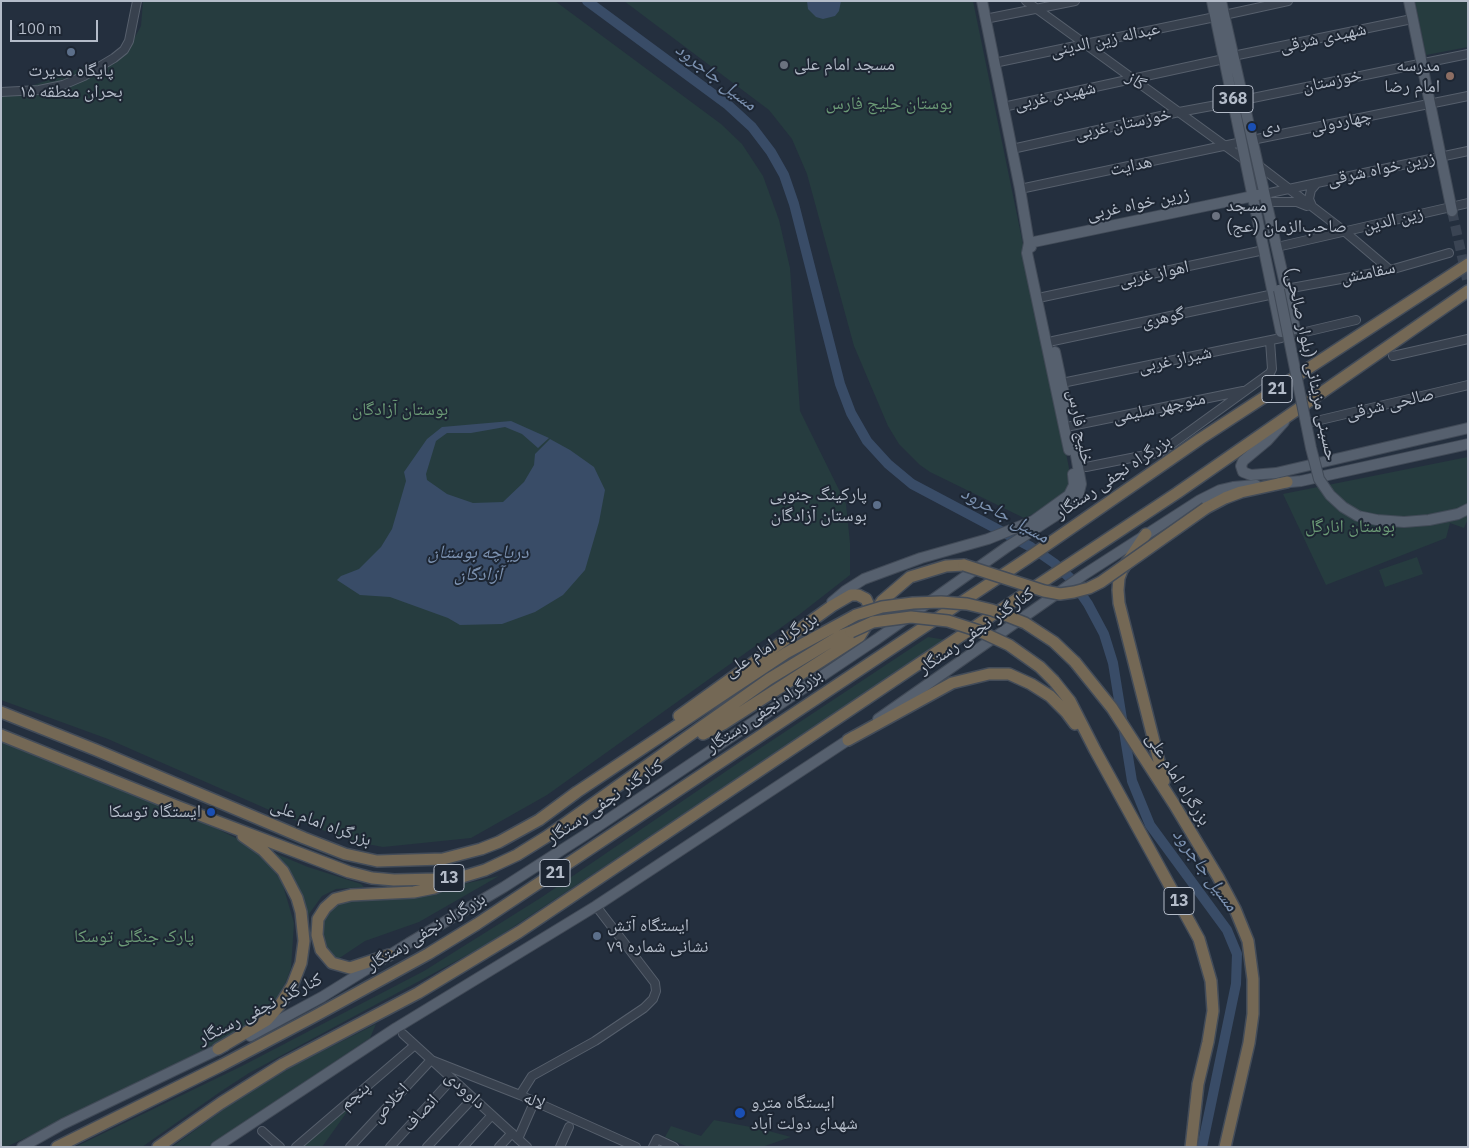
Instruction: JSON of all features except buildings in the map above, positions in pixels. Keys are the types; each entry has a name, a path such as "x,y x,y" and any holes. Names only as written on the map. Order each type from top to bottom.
{"highway":[{"name":"بزرگراه نجفی رستگار","path":"57,1147 222,1065 436,949 547,878 1028,558 1200,439 1468,264"},
{"name":"21","path":"158,1147 221,1103 283,1064 418,993 519,932 1072,563 1291,415 1468,291"},
{"path":"668,752 723,724 860,636 882,601 910,577 946,566 964,565 1044,591 1060,594 1074,592 1101,582 1206,508 1225,498 1241,492 1287,482"},
{"path":"1146,534 1122,570 1119,578 1119,603 1167,792"},
{"path":"577,792 633,749 832,606 851,595 858,595 866,600 869,606 869,621"},
{"name":"بزرگراه امام علی","path":"1,712 345,854 377,861 443,859 481,849 539,820 577,792 786,653 856,615 882,607 913,603 941,602 967,604 992,610 1025,624 1054,642 1075,662 1135,740 1218,877 1235,909 1248,941 1253,979 1253,1014 1249,1043 1225,1147"},
{"name":"بزرگراه امام علی","path":"1,734 349,872 372,878 394,880 462,877 484,870 516,855 546,837 769,679 840,636 873,622 911,617 948,621 979,631 1010,646 1040,667 1070,701 1199,939 1210,981 1213,1011 1198,1084 1191,1147"},
{"path":"848,740 952,684 989,674 1009,674 1031,684 1050,696 1066,712 1095,750"},
{"path":"218,1049 268,1020 280,1005 292,986 301,963 304,941 301,912 297,898 283,871 263,850 230,826"},
{"path":"390,955 350,968 332,963 321,950 317,935 318,919 325,908 335,899 351,895 414,892 434,888 462,877"},
{"path":"165,1147 187,1126"}],"main road":[{"name":"خلیج فارس","path":"982,1 1029,243 1033,250 1071,426"},
{"name":"حسینی مزینانی (بلوار صالحی)","path":"1212,1 1220,16 1247,141 1258,165 1264,250 1295,329"},
{"name":"حسینی مزینانی (بلوار صالحی)","path":"1220,16 1222,1"},
{"path":"1409,1 1452,209"},
{"name":"حسینی مزینانی (بلوار صالحی)","path":"1247,141 1246,161 1277,247 1280,332"},
{"name":"حسینی مزینانی (بلوار صالحی)","path":"1260,201 1310,448 1319,479 1330,495 1344,508 1358,516 1377,520 1404,522 1429,520 1458,514 1468,509"},
{"name":"زرین خواه غربی","path":"1029,243 1260,201"},
{"name":"خلیج فارس","path":"800,628 844,592 864,579 921,558 991,538 1033,521 1062,502 1072,491 1074,485 1068,445 1027,253 1029,243"},
{"path":"1280,332 1295,329"},
{"path":"1291,415 1267,440 1247,456 1241,466 1243,472 1251,476 1276,473 1468,428"},
{"name":"کنارگذر نجفی رستگار","path":"216,1147 396,1028 596,906 848,740 1085,574 1200,500 1220,490 1232,487 1316,478 1468,444"},
{"name":"کنارگذر نجفی رستگار","path":"22,1147 63,1124 253,1034 322,997 504,887 585,835 877,639 1024,536 1069,507 1078,496 1081,484 1075,450 1068,445"},
{"path":"1312,464 1316,478"}],"street":[{"path":"1,92 39,90 62,85 84,76 114,58 124,50 129,41 137,1"},
{"name":"گاز","path":"1026,1 1246,161"},
{"path":"985,19 1075,1"},
{"name":"عبداله زین الدینی","path":"994,63 1288,1"},
{"name":"شهیدی شرقی","path":"1229,58 1412,19"},
{"path":"1422,63 1468,54"},
{"name":"شهیدی غربی","path":"1004,107 1229,58"},
{"name":"خوزستان","path":"1238,101 1422,63"},
{"name":"چهاردولی","path":"1247,141 1468,96"},
{"name":"خوزستان غربی","path":"1012,149 1238,101"},
{"name":"هدایت","path":"1020,189 1226,147 1247,141"},
{"name":"زرین خواه شرقی","path":"1260,201 1288,189 1468,151"},
{"path":"1258,165 1390,270"},
{"path":"1313,208 1309,198 1311,190 1318,183"},
{"path":"1260,201 1297,202 1313,208"},
{"name":"زین الدین","path":"1277,247 1452,209 1468,203"},
{"name":"اهواز غربی","path":"1043,297 1264,250"},
{"name":"سقامنش","path":"1279,291 1390,270 1449,252"},
{"name":"گوهری","path":"1053,341 1279,291"},
{"path":"1295,329 1296,334 1356,320"},
{"name":"شیراز غربی","path":"1062,383 1281,338 1280,332"},
{"path":"1086,467 1161,452 1270,373 1272,369 1270,340"},
{"path":"1393,356 1468,340"},
{"name":"صالحی شرقی","path":"1312,422 1468,385"},
{"name":"منوچهر سلیمی","path":"1071,426 1246,390"},
{"path":"520,1095 532,1076 595,1041 644,1008 653,999 656,991 655,983 596,906"},
{"name":"داوودی","path":"403,1034 527,1147"},
{"name":"پنجم","path":"296,1147 415,1045"},
{"name":"لاله","path":"431,1060 520,1095 636,1147"},
{"name":"اخلاص","path":"350,1147 431,1060"},
{"name":"انصاف","path":"390,1147 452,1079"},
{"path":"427,1147 473,1098"},
{"path":"500,1147 515,1136 532,1108"},
{"path":"463,1147 492,1115"},
{"path":"560,1147 570,1127"},
{"path":"262,1131 280,1147"},
{"path":"655,1143 674,1147"}],"green space":[{"name":"بوستان آزادگان","path":"143,1 555,1 721,124 742,144 763,176 779,220 790,268 800,411 846,504 850,543 850,575 800,614 547,795 471,838 383,847 356,842 283,816 108,739 1,700 1,89 34,85 106,59 130,46 141,26"},
{"name":"بوستان خلیج فارس","path":"624,1 973,1 1069,468 1069,485 1066,493 1049,507 1024,518 930,472 920,465 899,444 888,426 854,346 807,174 792,139 769,110"},
{"path":"1415,1 1468,1 1468,47 1426,55"},
{"name":"بوستان انارگل","path":"1468,457 1468,519 1464,528 1450,523 1446,538 1326,585 1283,494"},
{"path":"1417,557 1423,574 1385,587 1379,570"},
{"path":"928,637 946,640 486,945 249,1073 142,1147 75,1147 242,1066 424,971 542,897 744,759"},
{"name":"پارک جنگلی توسکا","path":"1,741 203,822 238,839 268,863 282,882 294,923 291,968 279,1001 268,1017 85,1110 6,1147 1,1147"},
{"path":"267,850 308,867 361,884 364,887 336,889 322,896 309,914 308,930"},
{"path":"499,876 419,922 365,941 335,961 324,946 319,932 330,905 354,898 411,896"},
{"path":"376,1024 370,1038 208,1147 172,1147 235,1101 293,1066"},
{"path":"352,1105 322,1147 303,1147"},
{"path":"714,1120 791,1137 762,1147 688,1147 665,1137 671,1126 701,1136"}],"water":[{"path":"807,1 841,1 839,11 835,16 823,19 816,17 808,9"},
{"name":"دریاچه بوستان آزادگان","path":"511,421 549,438 538,448 522,434 505,427 471,433 447,433 436,441 426,474 427,480 447,494 473,503 503,502 524,482 534,465 535,454 550,439 594,467 605,490 599,522 585,570 563,595 535,612 502,624 460,625 448,618 390,597 360,595 337,580 341,576 359,569 381,547 392,529 406,481 404,472 427,439 442,427"}],"waterway":[{"name":"مسیل جاجرود","path":"587,1 728,105 752,127 771,152 784,175 794,204 840,384 851,413 867,441 888,464 912,484 1031,547 1054,563 1070,578 1088,604 1104,634 1113,663 1132,781 1150,825 1227,930 1237,954 1236,984 1202,1147"}],"tunnel":[{"path":"1452,211 1468,284"}],"place":[{"name":"پایگاه مدیرت بحران منطقه ۱۵","path":"71,52"},
{"name":"مسجد امام علی","path":"784,65"},
{"name":"مدرسه امام رضا","path":"1450,76"},
{"name":"دی","path":"1252,127"},
{"name":"مسجد صاحب‌الزمان (عج)","path":"1216,216"},
{"name":"پارکینگ جنوبی بوستان آزادگان","path":"877,505"},
{"name":"ایستگاه توسکا","path":"211,812"},
{"name":"ایستگاه آتش نشانی شماره ۷۹","path":"597,936"},
{"name":"ایستگاه مترو شهدای دولت آباد","path":"740,1113"}]}
